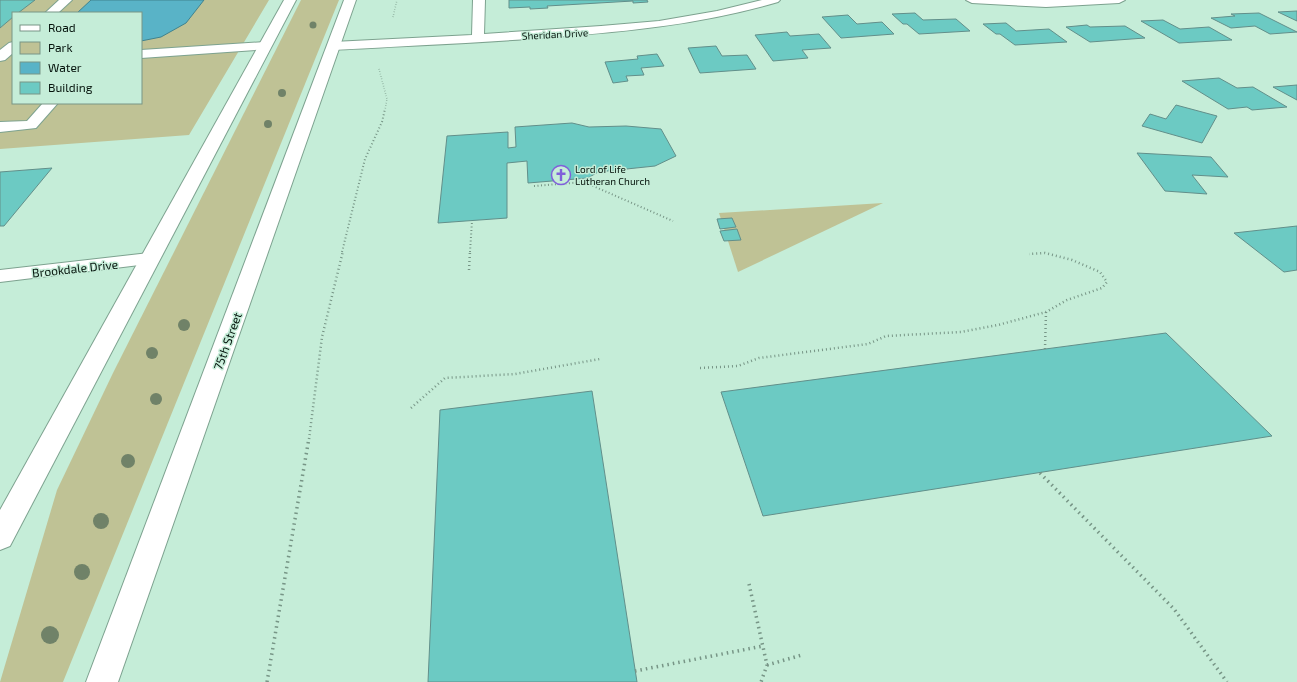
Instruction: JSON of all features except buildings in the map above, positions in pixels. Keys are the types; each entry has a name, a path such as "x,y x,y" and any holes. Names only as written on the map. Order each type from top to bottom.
{"main road":[{"path":"52,12 66,0"},
{"path":"0,537 290,0"},
{"name":"75th Street","path":"102,682 245,294 350,0"},
{"path":"478,38 479,0"},
{"name":"Sheridan Drive","path":"333,46 650,26 710,16 774,0"},
{"path":"972,0 1046,4 1119,0"},
{"path":"142,54 265,46"},
{"path":"0,58 12,47"},
{"path":"0,64 12,63"},
{"path":"0,127 31,125 50,104"},
{"name":"Brookdale Drive","path":"0,276 149,259"}],"path":[{"path":"267,682 310,433 322,337 365,159 382,122 387,99 380,74 380,63"},
{"path":"534,186 584,182 673,221"},
{"path":"469,270 472,221"},
{"path":"700,368 738,366 760,358 868,344 886,336 961,332 998,325 1046,312 1067,300 1102,288 1107,282 1100,272 1072,260 1045,253 1029,254"},
{"path":"1045,349 1046,312"},
{"path":"411,408 445,378 515,374 600,359"},
{"path":"1040,472 1174,609 1227,682"},
{"path":"749,584 767,665 761,682"},
{"path":"635,671 763,646"},
{"path":"767,665 802,655"}],"green space":[{"path":"0,0 269,0 189,135 0,149"},
{"path":"301,0 339,0 63,682 0,682 57,490 113,373"},
{"path":"883,203 738,272 719,213"}],"water":[{"path":"91,0 204,0 186,23 161,37 142,41 142,12 78,12"}],"place":[{"name":"Lord of Life Lutheran Church","path":"561,175"}]}
